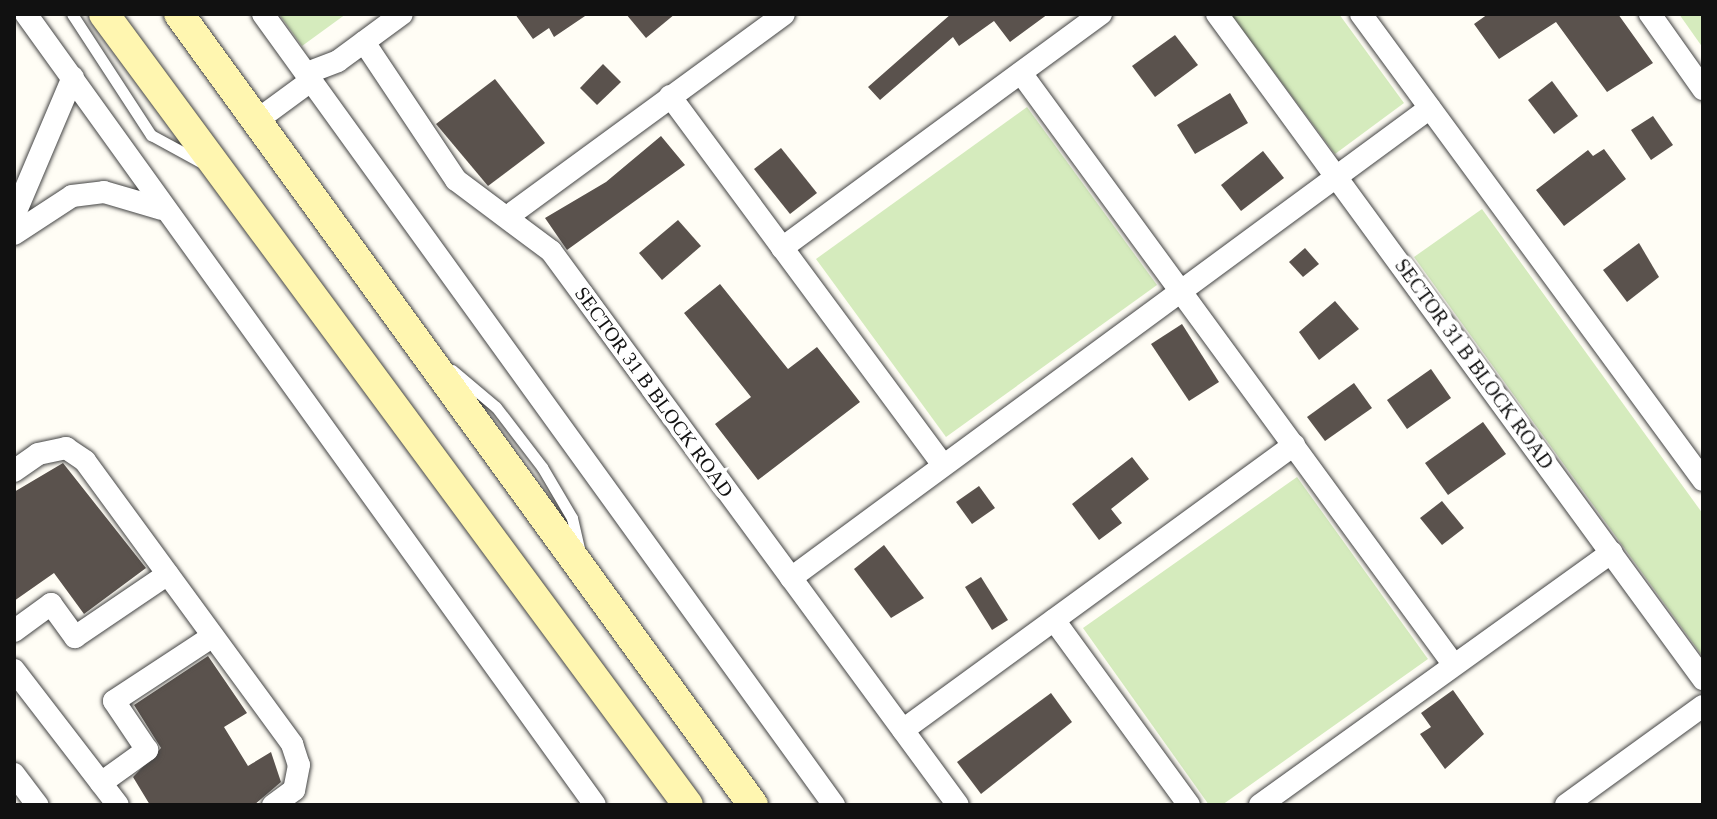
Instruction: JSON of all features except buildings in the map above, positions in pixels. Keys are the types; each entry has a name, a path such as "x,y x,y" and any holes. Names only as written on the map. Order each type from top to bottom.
{"street":[{"path":"26,14 73,77 162,209 595,805"},
{"path":"104,14 688,805"},
{"path":"179,14 753,805"},
{"path":"263,14 834,805"},
{"path":"256,121 402,14"},
{"path":"507,217 784,14"},
{"path":"782,248 1101,14"},
{"name":"SECTOR 31 B BLOCK ROAD","path":"1217,14 1703,679"},
{"path":"1361,14 1694,449 1703,480"},
{"path":"1650,14 1703,89"},
{"name":"SECTOR 31 B BLOCK ROAD","path":"364,42 456,180 551,251 958,805"},
{"path":"1021,73 1454,665"},
{"path":"14,216 73,77"},
{"path":"670,96 943,465"},
{"path":"791,578 1430,108"},
{"path":"14,234 72,196 104,192 162,209"},
{"path":"903,730 1294,445"},
{"path":"14,471 38,454 66,448 85,461 292,744 299,765 294,790 273,805"},
{"path":"1260,805 1612,552"},
{"path":"14,631 51,604 75,637 168,574"},
{"path":"1054,620 1189,805"},
{"path":"101,783 147,750 114,701 213,636"},
{"path":"14,670 118,805"},
{"path":"1566,805 1703,706"},
{"path":"14,774 37,805"}],"lane":[{"path":"72,14 151,135 181,157 218,169"}],"green space":[{"path":"279,14 346,14 302,46"},
{"path":"1231,14 1339,14 1404,103 1335,154"},
{"path":"1679,14 1703,14 1703,48"},
{"path":"1027,107 1157,285 946,437 816,259"},
{"path":"1482,209 1703,514 1703,657 1414,257"},
{"path":"1297,477 1428,659 1222,805 1209,805 1083,628"}]}
